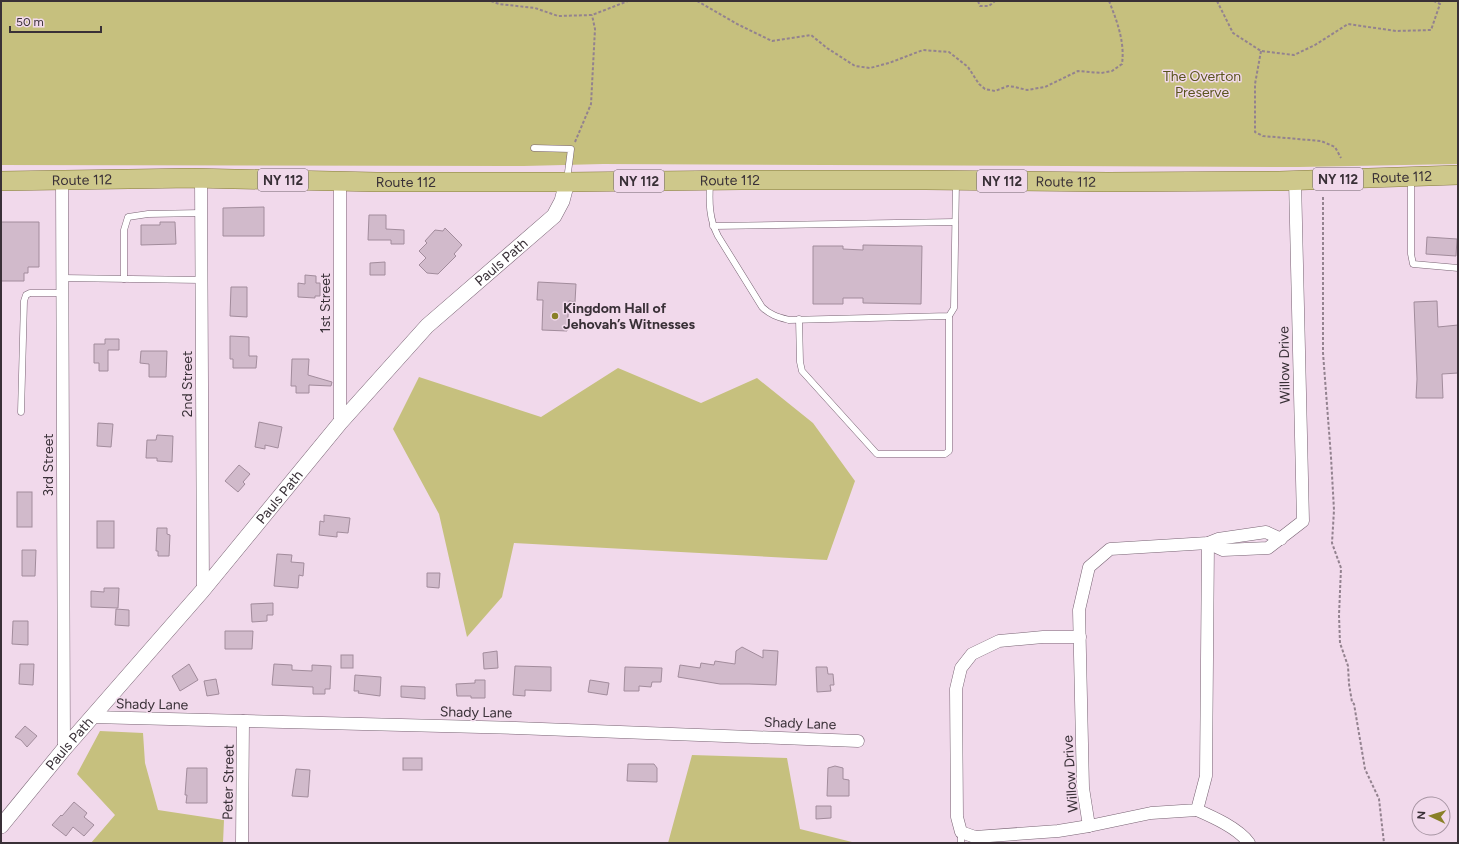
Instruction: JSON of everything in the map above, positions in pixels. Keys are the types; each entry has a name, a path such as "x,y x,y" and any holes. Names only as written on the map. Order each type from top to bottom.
{"main road":[{"name":"Route 112","path":"1,181 201,178 340,182 956,180 1108,182 1295,180 1458,175"}],"street":[{"name":"2nd Street","path":"201,178 203,590"},
{"name":"3rd Street","path":"62,180 64,749"},
{"name":"Willow Drive","path":"1208,543 1223,550 1268,548 1303,521 1295,180"},
{"name":"1st Street","path":"340,182 340,423"},
{"name":"Pauls Path","path":"1,826 64,749 203,590 340,423 427,326 554,216 562,201 567,182"},
{"name":"Willow Drive","path":"1197,810 1151,813 1089,826 1083,788 1079,610 1089,567 1110,549 1208,543 1218,539 1266,532 1281,539"},
{"path":"1252,534 1253,548"},
{"path":"1208,543 1206,776 1197,810 1219,820 1245,838 1248,843"},
{"path":"1080,637 1043,637 999,641 972,654 961,668 956,689 957,817 961,838 1058,831 1089,826"},
{"name":"Shady Lane","path":"92,717 516,728 858,741"},
{"name":"Peter Street","path":"242,843 244,721"}],"lane":[{"path":"534,148 571,149 567,182"},
{"path":"1411,177 1411,254 1414,264 1458,268"},
{"path":"710,180 710,214 713,226 762,307 768,313 776,317 789,320 949,316"},
{"path":"798,320 800,362 802,371 877,454 945,454 949,451 949,316 954,308 956,180"},
{"path":"124,279 124,230 128,217 148,214 201,213"},
{"path":"713,226 955,222"},
{"path":"62,278 201,280"},
{"path":"21,412 24,301 26,295 30,293 62,293"}],"path":[{"path":"491,1 499,4 535,8 558,16 592,15 628,1"},
{"path":"697,1 739,25 772,41 811,35 827,48 855,66 870,68 890,64 923,50 949,52 968,67 979,84 985,89 995,91 1008,86 1027,90 1045,86 1078,71 1101,73 1112,71 1122,64 1123,53 1116,17 1109,1"},
{"path":"978,1 980,6 989,6 995,1"},
{"path":"1217,1 1233,33 1261,51 1294,55 1315,45 1348,24 1396,31 1431,30 1440,4 1434,1"},
{"path":"571,149 591,104 595,29 592,15"},
{"path":"1261,51 1255,84 1255,132 1263,136 1321,141 1335,147 1341,158"},
{"path":"1323,197 1323,353 1332,465 1334,510 1332,543 1341,568 1339,615 1340,644 1348,666 1349,684 1352,702 1354,704 1365,769 1379,799 1384,843"}],"green space":[{"name":"The Overton Preserve","path":"1,1 1458,1 1458,164 1299,167 603,164 524,166 1,165"},
{"path":"618,368 701,403 757,378 813,423 855,481 827,560 514,543 502,597 467,637 439,514 393,429 419,377 541,417"},
{"path":"100,731 143,733 145,763 158,810 224,820 223,843 91,843 115,815 77,774"},
{"path":"692,755 787,758 800,829 856,843 668,843"}],"building":[{"path":"264,207 264,236 223,236 223,208"},
{"path":"369,215 386,215 386,229 404,230 404,244 391,244 391,240 368,240"},
{"path":"1,222 39,222 39,267 28,267 28,273 24,273 24,281 1,281"},
{"path":"160,222 175,222 176,244 141,245 141,225 160,225"},
{"path":"445,228 462,245 454,254 456,256 438,274 427,273 419,265 426,258 419,251 427,243 425,241 435,230 443,231"},
{"path":"1427,237 1457,239 1456,256 1426,254"},
{"path":"863,245 922,246 921,304 863,303 863,298 843,298 843,304 813,304 813,246 843,246 843,249 863,250"},
{"path":"385,262 385,275 370,275 370,263"},
{"path":"305,275 316,276 316,283 320,283 320,296 315,296 315,298 298,297 298,283 305,284"},
{"name":"Kingdom Hall of Jehovah’s Witnesses","path":"538,282 576,284 575,302 569,301 567,331 542,330 543,300 537,300"},
{"path":"231,287 247,287 247,317 230,316"},
{"path":"1437,301 1438,327 1458,325 1458,373 1442,374 1443,398 1416,398 1417,379 1414,302"},
{"path":"230,336 249,337 249,356 257,356 256,368 233,368 233,359 230,359"},
{"path":"105,339 119,339 119,350 108,350 108,371 99,371 99,363 94,363 94,344 105,344"},
{"path":"141,351 167,351 166,377 149,377 149,364 140,363"},
{"path":"292,359 309,359 308,375 332,382 331,386 309,385 309,393 296,393 296,386 291,386"},
{"path":"259,422 282,427 278,448 265,445 265,449 255,447"},
{"path":"98,423 113,424 111,447 97,446"},
{"path":"157,435 173,436 172,462 157,461 157,458 146,458 147,440 156,440"},
{"path":"239,465 250,474 243,482 245,484 238,492 225,481"},
{"path":"17,492 32,492 32,527 17,527"},
{"path":"324,515 350,518 348,533 337,532 337,537 319,535 320,521 324,522"},
{"path":"97,521 114,521 114,548 97,548"},
{"path":"157,528 167,528 167,534 170,535 169,556 158,556 158,551 156,551"},
{"path":"22,550 36,550 35,576 22,576"},
{"path":"277,554 292,555 291,562 304,563 303,576 299,575 298,588 274,586"},
{"path":"427,573 440,573 439,588 427,587"},
{"path":"104,588 119,588 118,608 91,607 91,591 104,592"},
{"path":"273,603 273,615 267,615 267,621 252,622 251,604"},
{"path":"116,609 129,610 129,626 115,625"},
{"path":"13,621 28,621 28,645 12,644"},
{"path":"225,631 253,631 252,649 225,649"},
{"path":"742,647 763,658 763,650 778,651 776,685 720,684 678,677 680,665 700,668 701,663 714,665 715,661 735,664 736,651"},
{"path":"497,651 498,668 484,669 483,653"},
{"path":"341,655 353,655 353,668 341,668"},
{"path":"20,664 34,664 33,685 19,684"},
{"path":"189,664 198,680 180,691 172,676"},
{"path":"274,664 292,665 292,670 312,671 312,665 331,666 330,689 325,689 325,694 313,694 313,687 272,685"},
{"path":"515,666 551,667 551,691 525,690 525,696 513,695"},
{"path":"625,667 662,668 661,682 652,682 651,687 639,686 639,691 624,691"},
{"path":"816,667 827,667 828,674 833,674 834,685 830,685 831,691 817,692"},
{"path":"355,675 381,677 380,696 358,693 359,691 354,691"},
{"path":"216,679 219,694 207,696 204,681"},
{"path":"475,680 485,680 485,698 457,696 456,684 475,683"},
{"path":"590,680 609,683 607,695 588,692"},
{"path":"401,686 425,687 425,699 401,697"},
{"path":"25,726 37,736 27,747 21,740 15,737"},
{"path":"403,758 422,758 422,770 403,770"},
{"path":"628,764 654,764 657,768 657,782 627,781"},
{"path":"835,766 843,768 843,779 849,780 849,796 827,796 828,768"},
{"path":"187,768 207,768 207,803 186,803 187,795 185,795"},
{"path":"296,769 310,770 308,797 292,796"},
{"path":"74,802 87,813 84,817 94,825 84,836 73,827 66,836 52,825"},
{"path":"816,806 831,806 831,818 816,819"}],"place":[{"name":"Kingdom Hall of Jehovah’s Witnesses","path":"555,316"}]}
